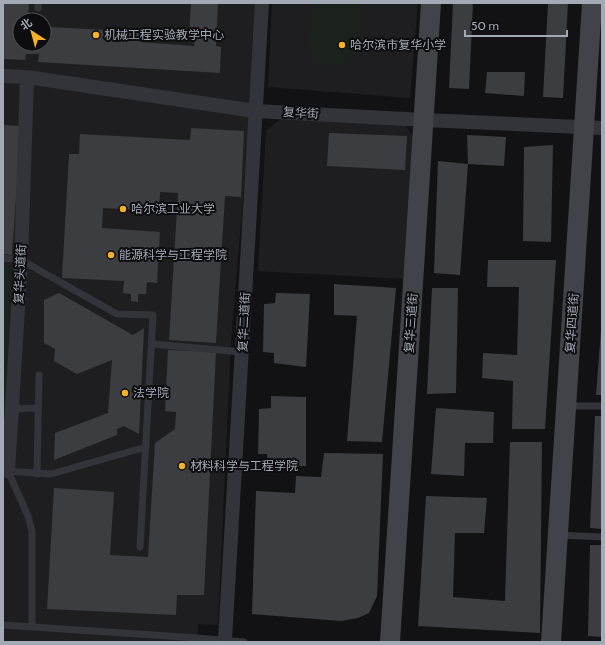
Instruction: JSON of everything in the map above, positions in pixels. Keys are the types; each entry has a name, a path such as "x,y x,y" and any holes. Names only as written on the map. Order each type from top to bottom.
{"street":[{"name":"复华二道街","path":"225,640 262,3"},
{"name":"复华三道街","path":"390,642 431,3"},
{"name":"复华四道街","path":"551,642 566,406 593,128 592,3"},
{"name":"复华街","path":"3,76 27,78 255,111 593,128"},
{"name":"复华头道街","path":"5,470 12,410 21,260 27,78"}],"lane":[{"path":"3,258 21,260 117,314 153,315 140,547"},
{"path":"152,344 242,352"},
{"path":"37,474 39,375"},
{"path":"566,406 602,406"},
{"path":"12,410 38,408"},
{"path":"5,470 37,474 51,474 146,447"},
{"path":"5,470 28,516 32,531 32,626"},
{"path":"558,535 602,537"},
{"path":"3,625 244,642"}],"shaded area":[{"name":"哈尔滨工业大学","path":"3,3 259,3 231,343 218,625 198,624 197,642 3,642"},
{"name":"哈尔滨市复华小学","path":"272,3 418,3 410,98 268,87"},
{"path":"314,3 360,3 358,48 353,55 338,65 326,65 312,53 310,38"},
{"path":"281,119 406,126 414,138 404,279 258,271 266,131"},
{"path":"3,264 16,272 3,458"}],"building":[{"path":"3,3 29,3 28,12 12,12 12,52 52,52 52,27 141,32 140,42 194,46 195,35 189,35 191,3 218,3 216,46 221,47 220,73 38,62 39,54 26,54 25,60 3,59"},
{"path":"453,3 473,3 469,89 449,88"},
{"path":"548,3 568,3 563,98 543,97"},
{"path":"487,72 525,72 524,96 485,93"},
{"path":"3,125 21,126 12,255 3,254"},
{"name":"能源科学与工程学院","path":"191,128 244,131 241,197 225,196 216,343 169,340 178,193 160,192 159,211 103,208 102,228 160,232 157,283 147,282 146,294 138,294 138,302 131,301 131,294 123,293 124,281 62,278 69,154 79,154 80,134 190,140"},
{"path":"329,133 407,136 405,170 327,166"},
{"path":"467,135 506,137 504,166 468,164"},
{"path":"553,145 551,242 523,241 524,147"},
{"path":"438,161 468,164 460,275 434,273"},
{"path":"488,260 556,260 545,429 512,429 513,381 482,378 483,353 517,355 519,287 487,287"},
{"path":"334,284 396,288 382,442 347,441 357,316 334,315"},
{"path":"432,288 458,288 456,393 427,394"},
{"name":"法学院","path":"59,293 133,335 144,328 139,434 124,426 117,429 117,435 54,460 55,433 108,413 112,360 77,374 54,361 55,349 44,343 44,300"},
{"path":"276,293 310,294 306,367 274,363 274,353 263,352 264,304 275,303"},
{"path":"601,330 602,395 596,395"},
{"name":"材料科学与工程学院","path":"168,350 216,352 204,595 177,595 176,615 47,609 54,488 114,492 110,555 148,557 155,443 175,429 176,412 165,411"},
{"path":"271,396 306,397 306,466 268,464 267,454 258,454 259,409 271,408"},
{"path":"436,408 494,412 493,443 465,443 464,476 431,474"},
{"path":"595,416 602,416 602,529 590,528"},
{"path":"510,442 542,442 540,633 418,626 426,496 487,498 484,533 455,533 453,597 505,601"},
{"path":"324,453 383,454 377,596 369,613 358,618 341,621 252,614 256,491 295,493 296,476 321,477"},
{"path":"590,545 602,545 602,637 588,636"}],"place":[{"name":"机械工程实验教学中心","path":"96,35"},
{"name":"哈尔滨市复华小学","path":"342,45"},
{"name":"哈尔滨工业大学","path":"123,209"},
{"name":"能源科学与工程学院","path":"111,255"},
{"name":"法学院","path":"125,393"},
{"name":"材料科学与工程学院","path":"182,466"}]}
